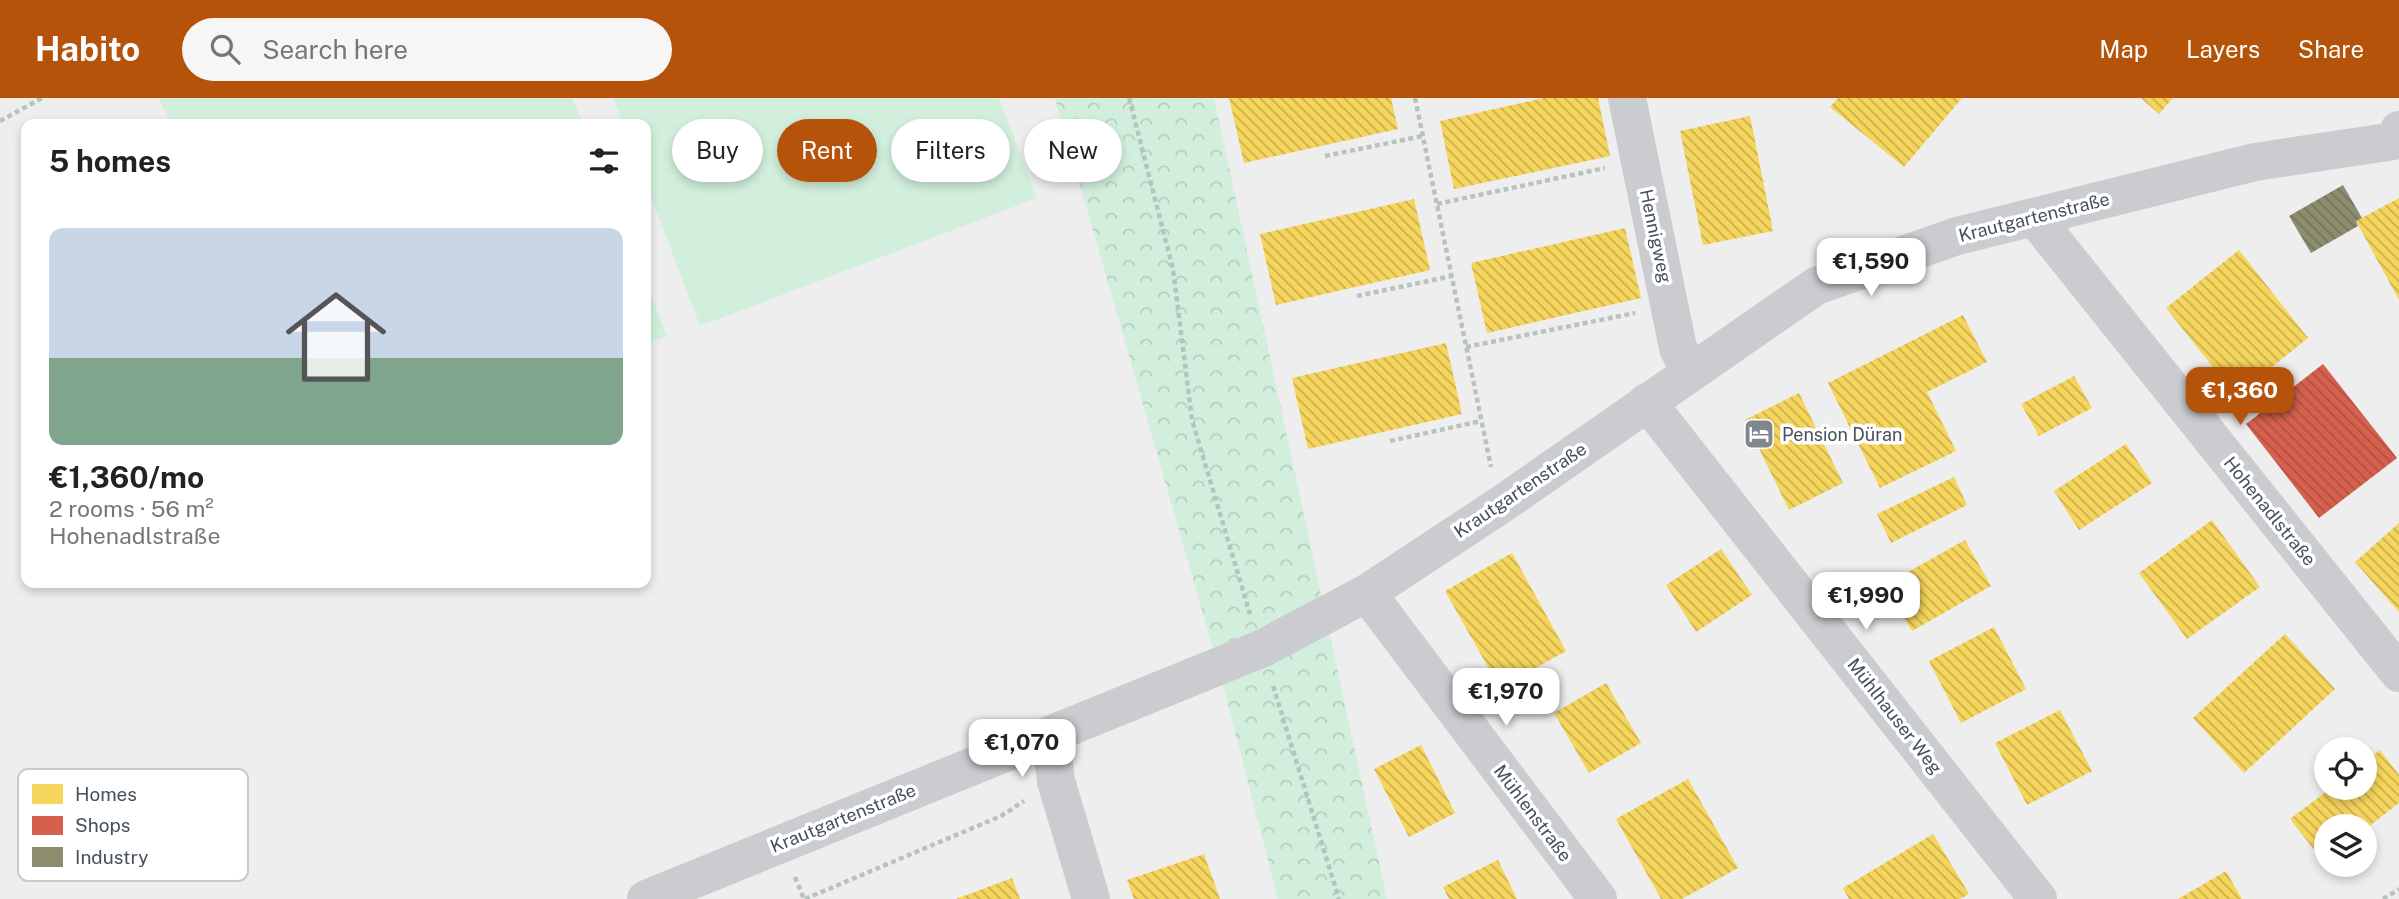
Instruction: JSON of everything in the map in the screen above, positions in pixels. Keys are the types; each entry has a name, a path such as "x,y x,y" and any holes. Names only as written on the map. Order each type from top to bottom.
{"street":[{"name":"Hennigweg","path":"1627,98 1678,348 1690,372"},
{"name":"Krautgartenstraße","path":"646,899 1261,649 1367,593 1499,506 1816,286 1957,236 2255,162 2394,141 2399,130"},
{"name":"Hohenadlstraße","path":"2035,218 2399,673"},
{"name":"Mühlhauser Weg","path":"1647,402 2038,899"},
{"name":"Mühlenstraße","path":"1367,593 1598,899"},
{"path":"1050,736 1056,781 1091,899"}],"path":[{"path":"0,121 42,98"},
{"path":"1129,98 1172,269 1192,420 1339,899"},
{"path":"1415,98 1499,506"},
{"path":"1325,156 1423,136"},
{"path":"1437,204 1613,167"},
{"path":"1357,296 1451,276"},
{"path":"1466,347 1645,311"},
{"path":"1390,441 1482,421"},
{"path":"2383,899 2399,889"}],"green space":[{"path":"159,98 572,98 581,119 168,119"},
{"path":"613,98 999,98 1007,119 891,119 891,182 1010,182 1010,127 1024,164 1024,182 1031,182 1037,198 700,326 651,197 651,119 621,119"},
{"path":"1055,98 1214,98 1387,899 1278,899 1218,666 1079,182 1122,182 1122,119 1061,119"},
{"path":"651,296 667,336 651,342"}],"building: Homes":[{"path":"1229,98 1391,98 1398,129 1244,163"},
{"path":"1544,98 1598,98 1610,156 1454,189 1440,121"},
{"path":"1838,98 1962,98 1904,167 1830,107"},
{"path":"2141,98 2173,98 2159,114"},
{"path":"1750,116 1773,231 1703,245 1680,131"},
{"path":"2399,198 2399,300 2356,221"},
{"path":"1414,199 1430,270 1276,305 1260,234"},
{"path":"1625,228 1641,298 1487,333 1471,263"},
{"path":"2239,250 2308,338 2236,396 2166,308"},
{"path":"1963,315 1987,362 1927,392 1956,451 1880,488 1828,383"},
{"path":"1446,343 1462,414 1308,449 1292,378"},
{"path":"2074,376 2092,408 2039,436 2021,404"},
{"path":"1799,393 1843,483 1789,510 1745,420"},
{"path":"2126,444 2152,483 2079,530 2054,491"},
{"path":"1954,477 1967,505 1891,543 1877,514"},
{"path":"2212,520 2260,587 2187,639 2139,573"},
{"path":"2399,523 2399,612 2355,562"},
{"path":"1965,540 1991,586 1912,631 1885,585"},
{"path":"1721,549 1752,595 1696,632 1666,585"},
{"path":"1512,553 1566,651 1500,688 1445,591"},
{"path":"1994,627 2026,689 1961,723 1929,661"},
{"path":"2285,634 2335,689 2244,773 2193,718"},
{"path":"1606,683 1641,743 1589,773 1554,713"},
{"path":"2060,710 2092,771 2027,805 1995,743"},
{"path":"1421,745 1455,813 1409,837 1374,769"},
{"path":"2380,750 2399,775 2399,803 2377,820 2377,814 2314,814 2314,850 2290,819 2315,800 2377,800 2377,752"},
{"path":"1688,779 1738,868 1682,899 1661,899 1616,819"},
{"path":"1933,834 1969,894 1960,899 1849,899 1843,888"},
{"path":"1204,854 1220,899 1134,899 1127,880"},
{"path":"1498,860 1517,899 1449,899 1443,887"},
{"path":"2226,871 2242,899 2178,899"},
{"path":"1012,878 1020,899 956,899"}],"building: Shops":[{"path":"2323,364 2397,458 2319,518 2246,424"}],"building: Industry":[{"path":"2343,185 2362,218 2356,221 2358,226 2311,253 2289,216"}],"place":[{"name":"Pension Düran","path":"1759,434"}]}
